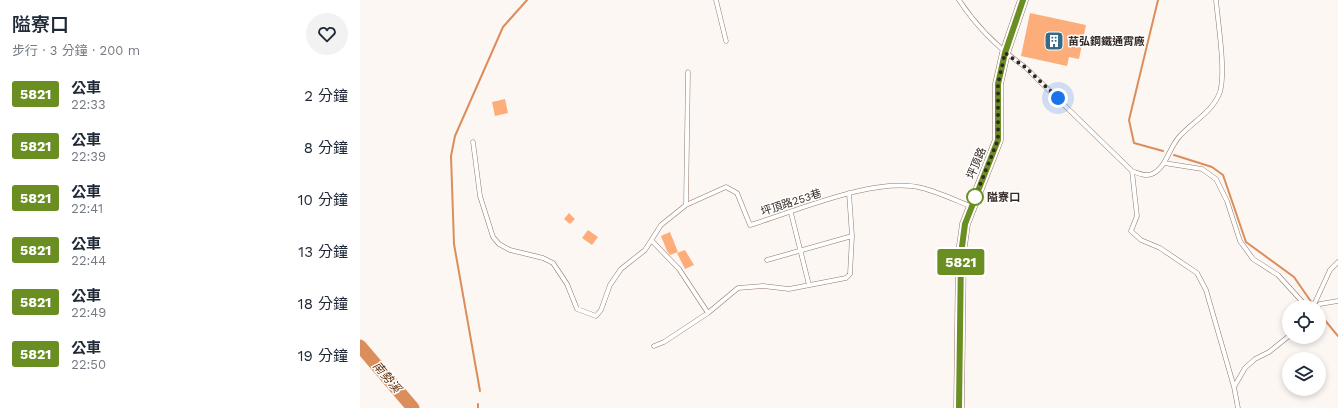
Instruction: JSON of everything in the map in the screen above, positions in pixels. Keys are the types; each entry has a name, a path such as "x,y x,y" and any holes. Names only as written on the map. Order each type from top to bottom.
{"street":[{"name":"坪頂路","path":"959,408 961,254 965,224 998,140 998,84 1005,53 1023,0"}],"lane":[{"path":"716,0 726,41"},
{"path":"958,0 969,16 1005,53 1025,67 1132,171 1146,175 1158,170 1164,163 1172,145 1214,104 1220,92 1222,81 1216,0"},
{"path":"686,205 688,72"},
{"name":"坪頂路253巷","path":"473,142 480,196 493,237 499,244 510,250 549,260 561,273 577,309 596,316 601,310 610,285 621,269 645,250 661,225 686,205 726,187 737,193 750,225 849,193 888,186 921,188 971,206"},
{"path":"1164,163 1202,169 1216,179 1227,202 1240,241 1253,259 1278,275 1301,300"},
{"path":"1132,171 1137,216 1131,231 1141,240 1160,248 1197,273 1206,290 1234,387 1238,408"},
{"path":"654,346 664,342 708,313 738,288 763,286 789,290 846,278 850,274 852,236 849,193"},
{"path":"791,213 802,250 809,285"},
{"path":"767,260 852,236"},
{"path":"652,241 679,269 708,313"},
{"path":"1316,300 1330,270 1338,262"},
{"path":"1326,303 1338,301"},
{"path":"1234,387 1244,368 1282,342"}],"building":[{"name":"苗弘鋼鐵通霄廠","path":"1030,13 1086,25 1079,59 1069,57 1067,66 1021,56"},
{"path":"505,99 508,113 495,116 492,102"},
{"path":"569,213 575,219 570,224 564,219"},
{"path":"588,230 598,237 592,245 582,238"},
{"path":"670,232 678,252 670,255 661,236"},
{"path":"685,250 694,265 685,269 677,253"}],"waterway":[{"path":"480,391 454,244 451,156 455,136 503,27 527,0"},
{"path":"1158,0 1129,120 1134,143 1163,151"},
{"path":"1174,155 1212,167 1223,175 1246,242 1294,277 1310,300"},
{"path":"1326,321 1338,336"},
{"name":"南勢溪","path":"360,346 413,408"}],"bus line":[{"name":"5821","path":"959,408 961,254 965,224 998,140 998,84 1005,53 1023,0"}],"place":[{"name":"苗弘鋼鐵通霄廠","path":"1054,41"},
{"name":"隘寮口","path":"975,197"}],"route":[{"path":"975,197 998,140 998,84 1005,53 1025,67 1058,98"}]}
